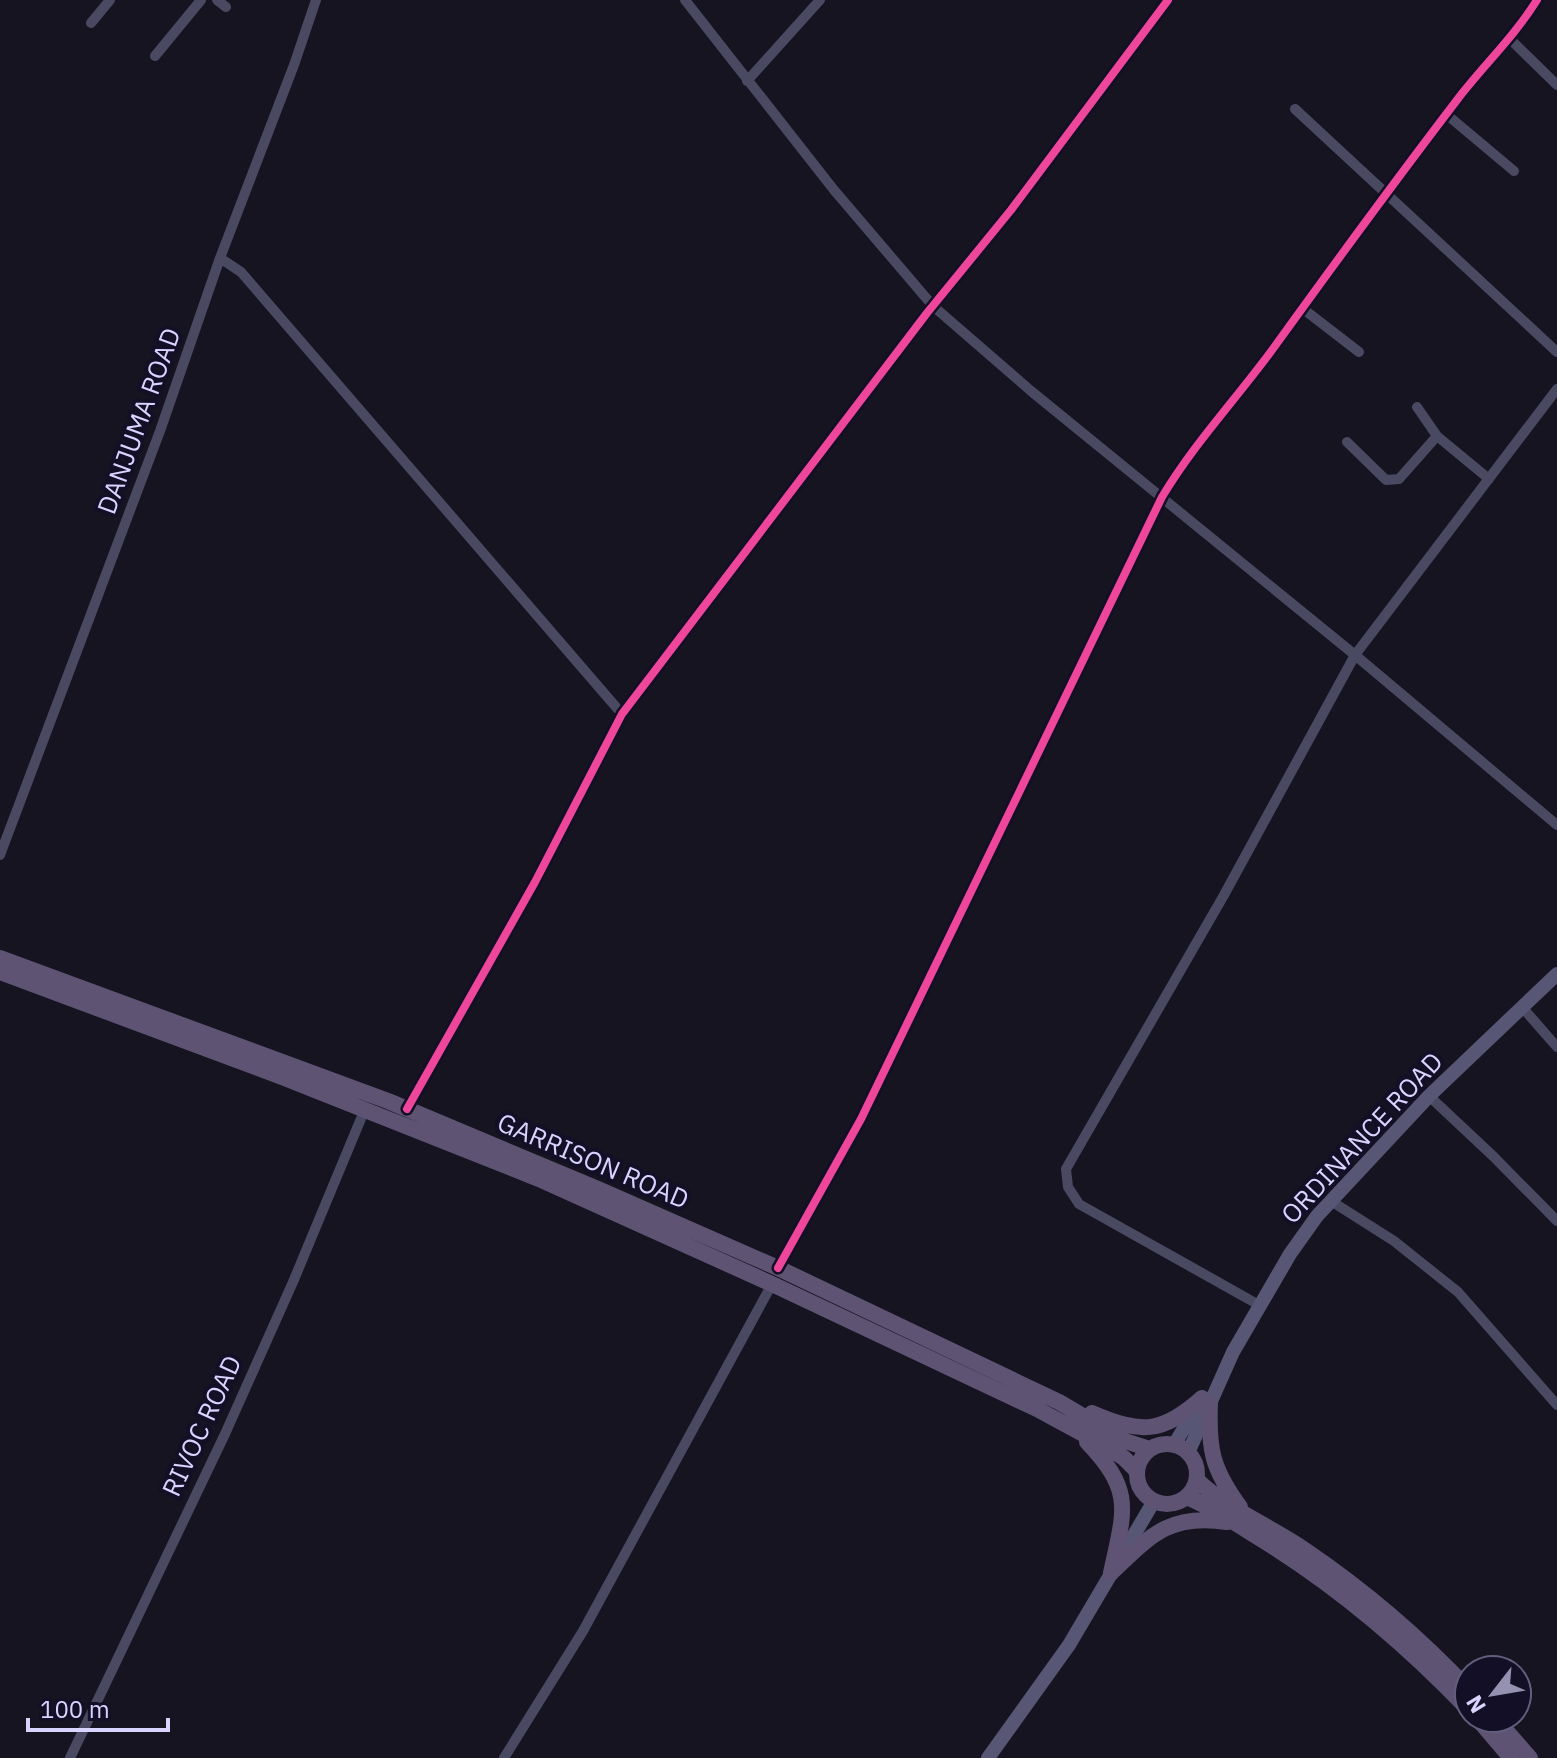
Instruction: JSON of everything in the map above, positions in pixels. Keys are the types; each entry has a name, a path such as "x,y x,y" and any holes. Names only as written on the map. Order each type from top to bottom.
{"main road":[{"name":"GARRISON ROAD","path":"0,958 407,1109 1059,1402 1125,1441 1150,1449"},
{"name":"GARRISON ROAD","path":"0,972 365,1109 775,1276 1068,1425 1124,1458 1137,1471"},
{"path":"1059,1402 1143,1429 1173,1421 1206,1400 1212,1456 1240,1518"},
{"path":"1068,1425 1100,1456 1112,1471 1122,1492 1123,1514 1111,1573"},
{"path":"1160,1445 1181,1449 1194,1462 1197,1480 1187,1497 1169,1505 1154,1501 1143,1493 1139,1485 1137,1471 1143,1456 1160,1445"},
{"path":"1197,1480 1276,1548 1350,1601 1415,1656 1453,1694"},
{"path":"1187,1497 1240,1518 1323,1562 1364,1594 1453,1675"},
{"path":"1111,1573 1152,1534 1163,1528 1178,1522 1240,1518"},
{"path":"1491,1734 1511,1758"},
{"path":"1509,1734 1530,1758"}],"street":[{"path":"91,23 110,0"},
{"path":"155,56 201,0"},
{"name":"DANJUMA ROAD","path":"0,855 160,431 220,258 316,0"},
{"path":"685,0 834,190 933,306 1031,391 1355,655 1557,825"},
{"path":"747,81 820,0"},
{"path":"407,1109 535,882 622,714 933,306 1011,210 1168,0"},
{"path":"504,1758 583,1631 861,1119 1162,497 1205,431 1274,348 1476,74 1494,58 1537,0"},
{"path":"1509,38 1557,85"},
{"path":"1295,109 1557,352"},
{"path":"1446,114 1514,171"},
{"path":"220,258 241,272 622,714"},
{"path":"1302,308 1359,352"},
{"path":"1259,1305 1079,1204 1068,1187 1066,1169 1227,890 1355,655 1557,389"},
{"path":"1417,407 1437,436 1489,479"},
{"path":"1347,442 1386,480 1394,481 1437,436"},
{"name":"ORDINANCE ROAD","path":"1181,1449 1259,1305 1303,1236 1331,1201 1429,1096 1557,974"},
{"path":"1522,1007 1557,1047"},
{"path":"1429,1096 1556,1217"},
{"name":"RIVOC ROAD","path":"70,1758 225,1434 365,1109"},
{"path":"1331,1201 1394,1241 1458,1292 1557,1405"},
{"path":"988,1758 1069,1645 1154,1501"}],"cycle path":[{"path":"407,1109 535,882 622,714 927,313 1011,210 1168,0"},
{"path":"778,1268 861,1119 1162,497 1188,457 1261,365 1434,130 1537,0"}]}
